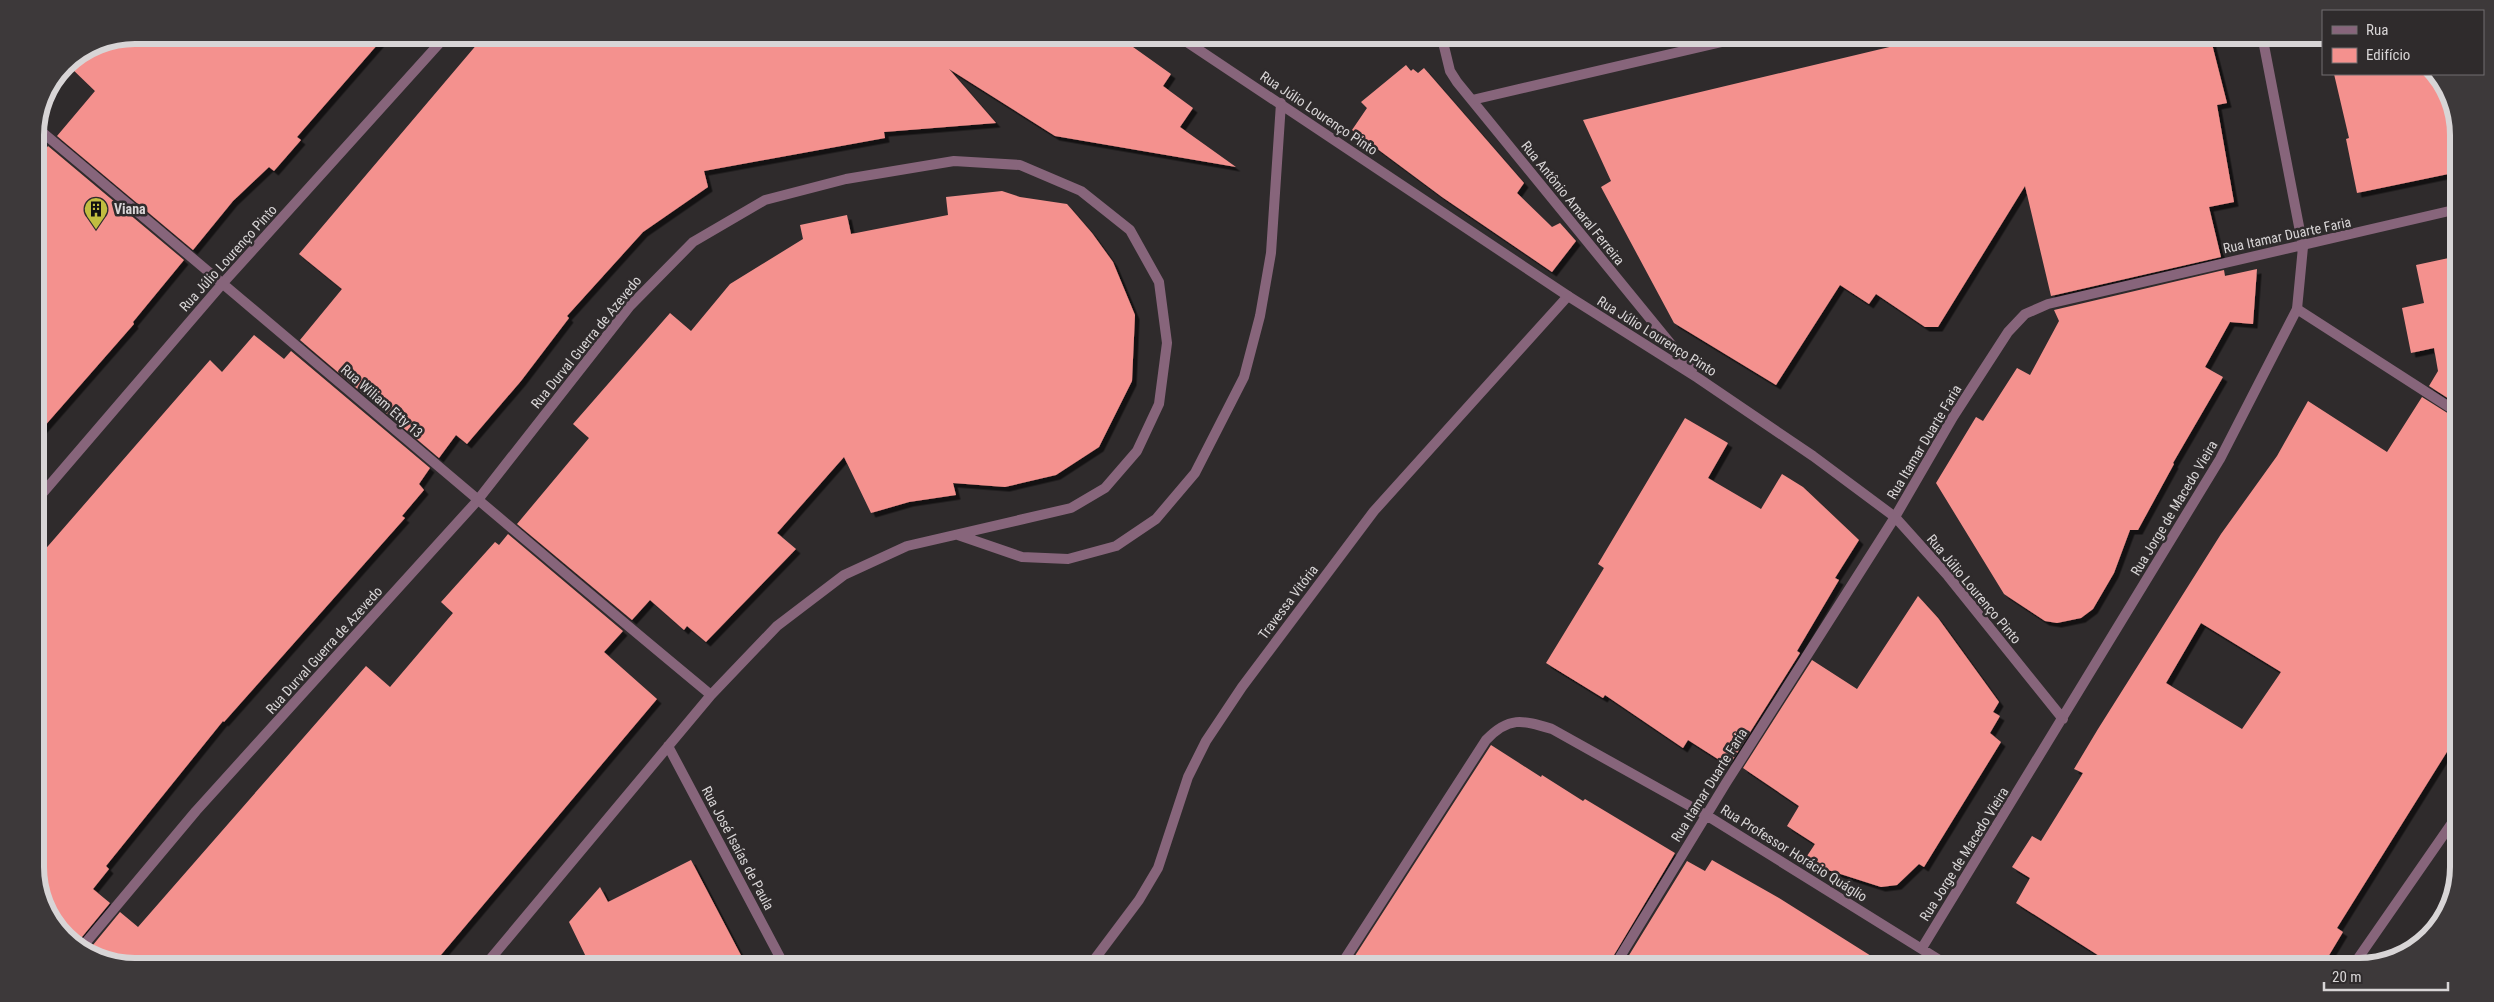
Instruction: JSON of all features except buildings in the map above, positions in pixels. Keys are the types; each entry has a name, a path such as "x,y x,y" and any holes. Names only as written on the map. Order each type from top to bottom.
{"street":[{"name":"Rua Júlio Lourenço Pinto","path":"44,492 223,283 439,44"},
{"name":"Rua Júlio Lourenço Pinto","path":"1190,44 1568,296 1698,378 1812,456 1895,517 1948,576 2063,719"},
{"name":"Rua Antônio Amaral Ferreira","path":"1443,44 1450,72 1698,378"},
{"path":"1472,100 1713,44"},
{"name":"Rua Jorge de Macedo Vieira","path":"1922,948 2220,459 2297,309 2303,247 2264,44"},
{"path":"957,535 1022,557 1068,559 1116,546 1156,519 1195,473 1244,377 1260,316 1271,253 1281,104"},
{"name":"Rua Wiliam Etty 13","path":"44,134 223,283 477,501 711,695"},
{"name":"Rua Durval Guerra de Azevedo","path":"85,944 196,811 477,501 630,306 693,242 765,200 846,179 954,161 1020,165 1082,192 1130,230 1159,282 1167,342 1159,404 1137,451 1106,488 1071,508 907,546 844,575 777,626 711,695 490,958"},
{"name":"Rua Itamar Duarte Faria","path":"1620,958 1706,815 1895,517 1953,417 2008,332 2025,314 2048,304 2303,247 2450,211"},
{"name":"Travessa Vitória","path":"1095,958 1139,900 1158,868 1188,777 1206,741 1242,687 1374,511 1568,296"},
{"path":"2297,309 2450,407"},
{"name":"Rua Professor Horácio Quáglio","path":"1345,958 1486,740 1499,726 1513,721 1530,722 1552,729 1706,815 1937,958"},
{"name":"Rua José Isaías de Paula","path":"668,746 780,958"},
{"path":"2358,958 2450,826"}],"place":[{"name":"Viana","path":"96,230"}]}
